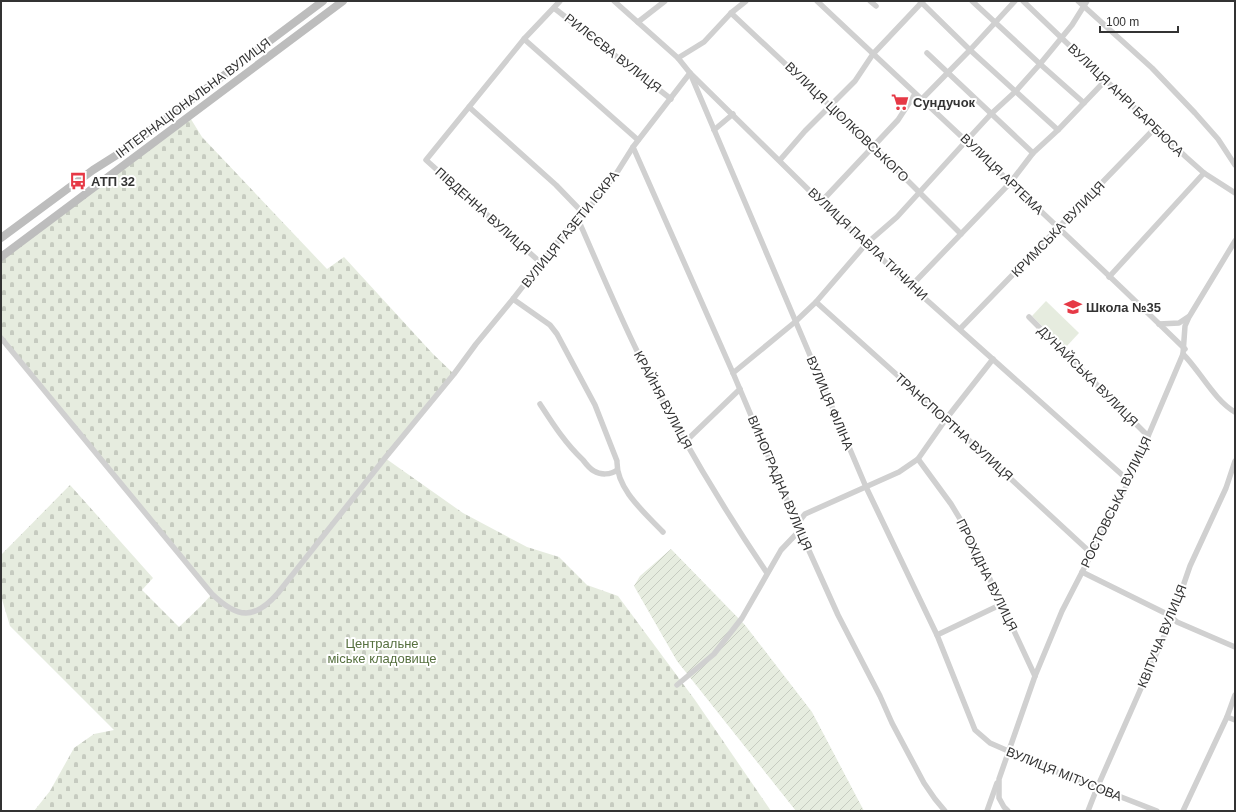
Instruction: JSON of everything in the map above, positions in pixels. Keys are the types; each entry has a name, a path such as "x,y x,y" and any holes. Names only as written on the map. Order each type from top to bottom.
{"main road":[{"name":"ІНТЕРНАЦІОНАЛЬНА ВУЛИЦЯ","path":"1,238 93,170 123,151 323,1"},
{"name":"ІНТЕРНАЦІОНАЛЬНА ВУЛИЦЯ","path":"1,257 102,183 188,116 343,1"}],"street":[{"path":"560,1 524,39 469,107 556,186 584,214"},
{"name":"ВУЛИЦЯ ПАВЛА ТИЧИНИ","path":"614,1 678,58 690,73 821,202 911,286 1129,481"},
{"path":"638,22 665,1"},
{"path":"678,58 704,42 731,13 746,1"},
{"name":"ВУЛИЦЯ АРТЕМА","path":"817,1 921,100 967,140 1010,183 1171,335 1224,404 1235,412"},
{"path":"870,1 876,6"},
{"path":"780,160 805,131 831,107 855,81 874,54 922,1 970,50 1058,130"},
{"path":"972,1 1084,103"},
{"path":"921,100 970,50 1014,1"},
{"name":"ВУЛИЦЯ АНРІ БАРБЮСА","path":"1023,1 1155,128 1204,172 1235,193"},
{"path":"1078,1 1086,4 1196,112 1218,138 1235,165"},
{"path":"733,373 795,322 816,302 866,244 897,217 991,114 1016,91 1072,26 1086,4"},
{"name":"РИЛЄЄВА ВУЛИЦЯ","path":"554,8 671,98"},
{"name":"ВУЛИЦЯ ЦІОЛКОВСЬКОГО","path":"731,13 873,146 960,234"},
{"path":"524,39 638,140"},
{"path":"927,53 1033,153"},
{"name":"ВУЛИЦЯ ГАЗЕТИ ІСКРА","path":"1,338 212,594 228,607 247,613 255,612 263,608 278,593 454,374 577,217 584,214 616,174 633,146 690,73"},
{"name":"ВУЛИЦЯ ФІЛІНА","path":"690,73 866,488 937,635 975,730"},
{"path":"911,286 1010,183 1033,153 1058,130 1102,84 1102,78"},
{"path":"821,202 898,120 915,94"},
{"name":"ПІВДЕННА ВУЛИЦЯ","path":"469,107 426,160 540,263"},
{"path":"714,130 732,114"},
{"name":"КРИМСЬКА ВУЛИЦЯ","path":"960,330 1155,128"},
{"name":"ВИНОГРАДНА ВУЛИЦЯ","path":"633,146 740,389 798,527 838,615 924,783 945,811"},
{"path":"1109,277 1204,172"},
{"name":"КРАЙНЯ ВУЛИЦЯ","path":"577,217 638,352 685,442 739,531 767,573"},
{"name":"РОСТОВСЬКА ВУЛИЦЯ","path":"999,779 1035,676 1062,611 1129,481 1184,351 1185,331 1189,317 1235,241"},
{"path":"513,299 550,326 557,334 595,405 617,461 617,470 624,487 638,505 663,532"},
{"name":"ТРАНСПОРТНА ВУЛИЦЯ","path":"816,302 946,419 1092,554"},
{"name":"ДУНАЙСЬКА ВУЛИЦЯ","path":"1029,317 1148,436"},
{"path":"1159,324 1179,323 1189,317"},
{"path":"1171,335 1180,336 1185,331 1183,326 1179,323"},
{"path":"677,685 714,654 742,618 767,573 805,514 899,472 918,459 946,419 994,359"},
{"path":"685,442 740,389"},
{"path":"540,404 556,430 594,472 606,474 613,473 617,470"},
{"name":"ПРОХІДНА ВУЛИЦЯ","path":"918,459 968,532 1035,676"},
{"name":"КВІТУЧА ВУЛИЦЯ","path":"1088,811 1172,618 1190,566 1226,488 1235,462"},
{"path":"1082,572 1169,615 1177,622 1235,647"},
{"path":"937,635 1002,604"},
{"path":"1183,811 1227,717 1235,695"},
{"path":"1227,717 1235,720"},
{"name":"ВУЛИЦЯ МІТУСОВА","path":"975,730 990,743 1097,788 1157,811"},
{"path":"987,811 999,779"},
{"path":"999,779 999,798 1008,811"}],"green space":[{"name":"Центральне міське кладовище","path":"189,116 202,137 327,269 344,257 433,354 454,374 385,458 463,513 527,547 559,557 587,585 618,596 695,700 771,811 34,811 50,791 74,748 94,734 114,730 10,626 1,596 1,555 70,485 153,578 142,590 179,627 212,594 1,338 1,257"},
{"path":"1046,301 1079,333 1065,348 1032,316"},
{"path":"671,549 745,625 812,712 864,811 796,811 677,661 634,586 640,576"}],"place":[{"name":"Сундучок","path":"900,102"},
{"name":"АТП 32","path":"78,181"},
{"name":"Школа №35","path":"1073,307"}]}
